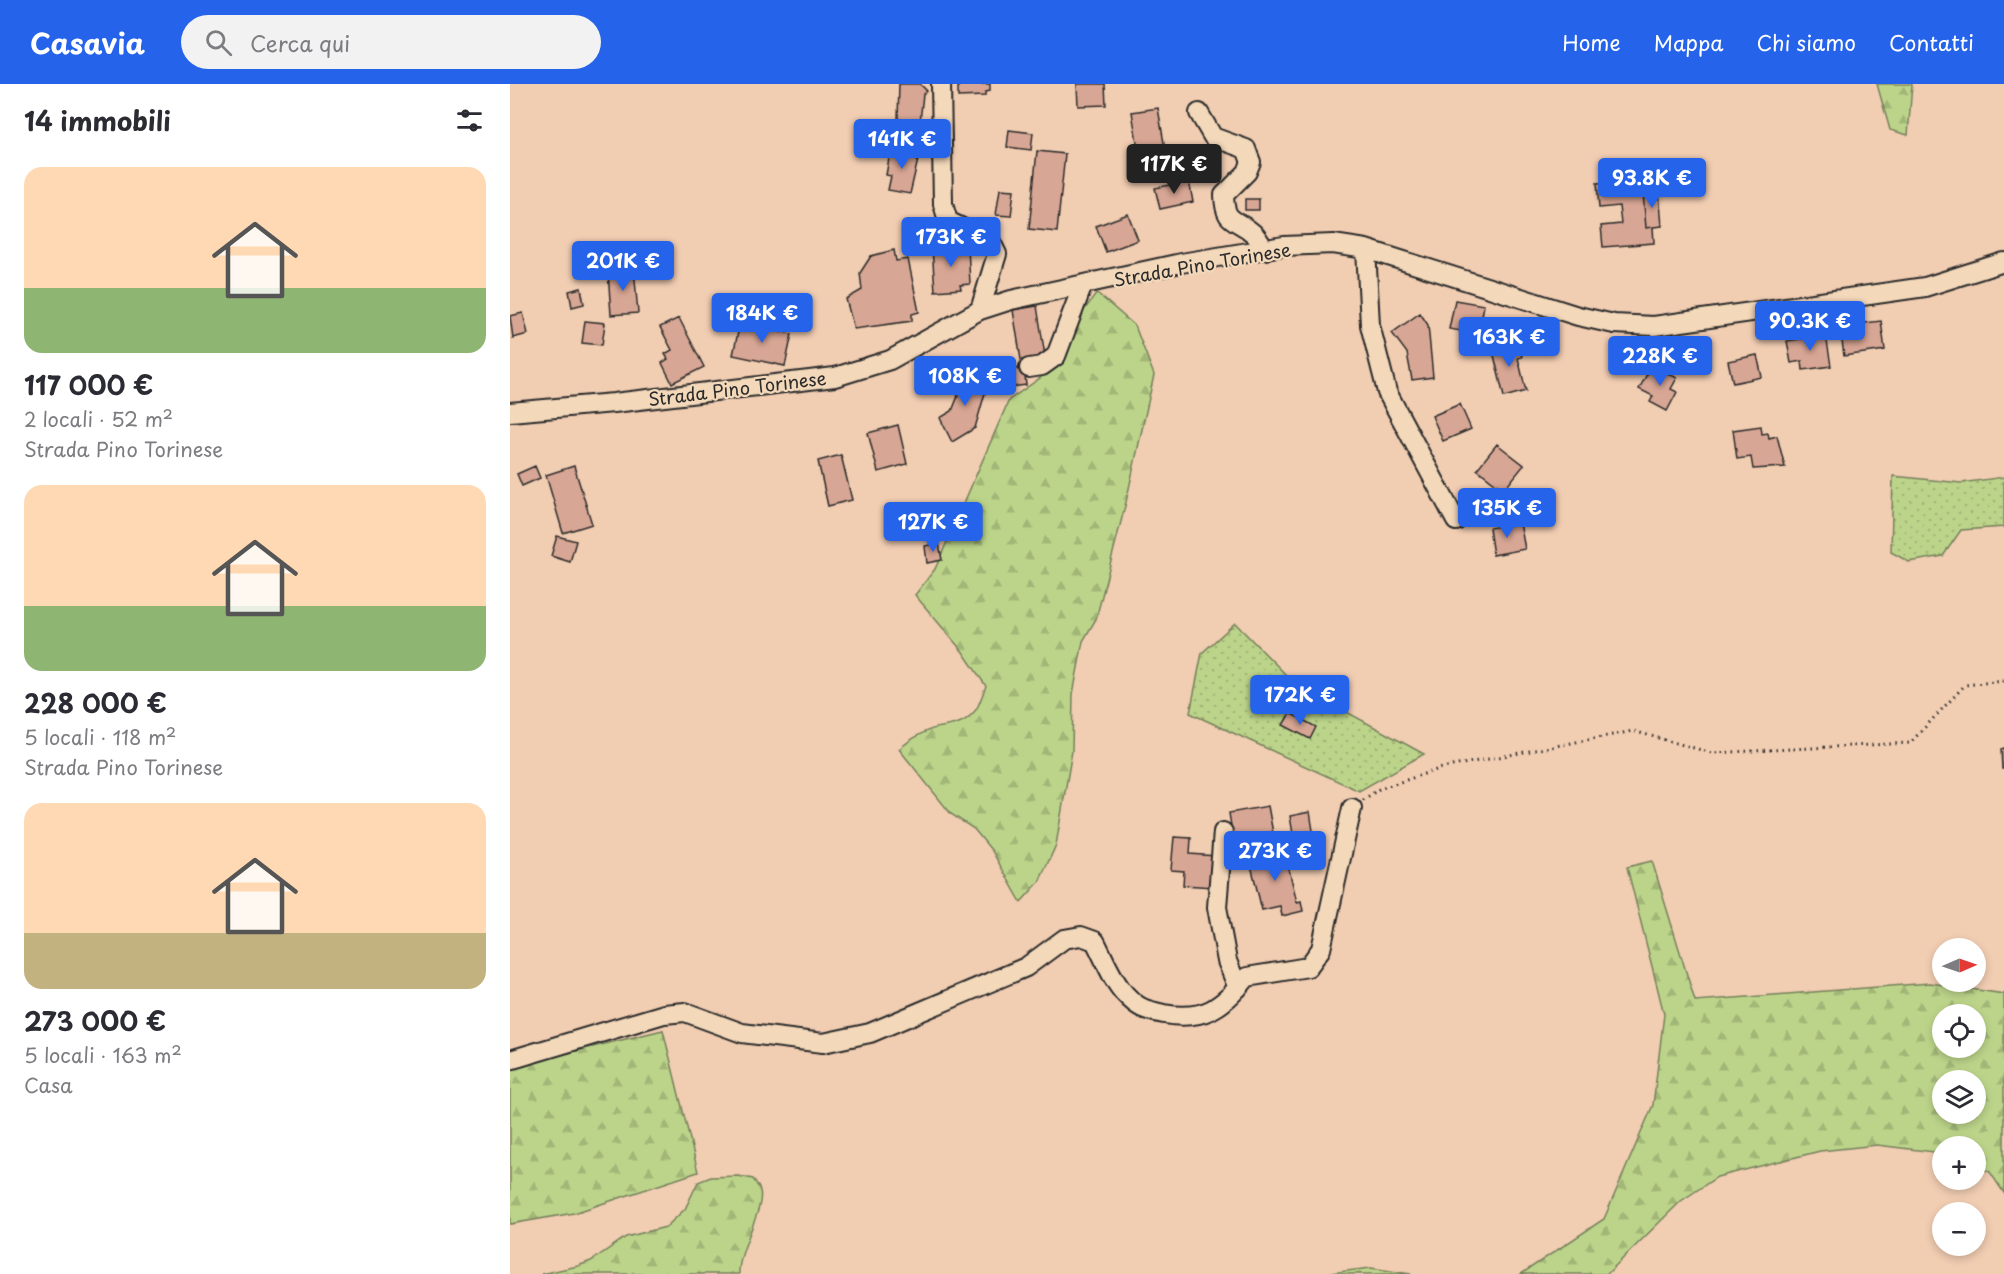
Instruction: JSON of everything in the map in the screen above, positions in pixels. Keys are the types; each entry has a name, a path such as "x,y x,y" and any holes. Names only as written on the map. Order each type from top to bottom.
{"street":[{"path":"940,84 943,204 948,221 991,242 997,254 980,310"},
{"path":"1199,113 1213,137 1246,149 1251,162 1247,172 1224,195 1224,211 1233,223 1254,233 1265,250"},
{"name":"Strada Pino Torinese","path":"510,412 614,403 835,377 890,360 980,310 1011,300 1181,263 1265,250 1333,244 1366,249 1578,316 1614,324 1654,326 1925,287 2004,262"},
{"path":"1366,249 1370,326 1387,392 1456,521"},
{"path":"1029,368 1042,366 1056,356 1082,286"},
{"path":"510,1060 664,1014 685,1012 742,1033 823,1043 881,1029 1026,967 1064,939 1081,936 1095,941 1123,992 1142,1010 1185,1017 1207,1013 1238,988 1247,977 1308,967 1321,949 1352,808"},
{"path":"1223,832 1217,907 1227,961 1238,988"}],"path":[{"path":"1352,808 1379,789 1442,768 1633,731 1712,753 1910,743 1965,685 2004,681"}],"green space":[{"path":"1877,84 1912,84 1908,135 1890,130"},
{"path":"1097,293 1135,326 1154,375 1126,502 1096,619 1083,641 1073,694 1072,751 1056,845 1039,882 1021,902 992,851 974,829 951,814 899,749 926,731 966,720 976,709 986,686 963,652 915,595 935,569 1009,400 1060,364 1078,318"},
{"path":"1893,476 1961,483 2004,477 2004,527 1961,530 1943,556 1909,562 1891,552"},
{"path":"1235,623 1287,676 1279,694 1310,692 1424,754 1359,791 1190,713 1202,653"},
{"path":"1652,861 1695,1001 1930,983 1932,983 1932,992 1986,991 2004,994 2004,1193 1990,1172 1986,1170 1986,1136 1932,1136 1932,1152 1877,1145 1820,1151 1717,1177 1681,1201 1607,1274 1521,1274 1604,1219 1653,1105 1664,1014 1627,867"},
{"path":"663,1030 698,1172 574,1213 510,1224 510,1067"},
{"path":"738,1176 753,1179 759,1189 760,1199 743,1253 739,1274 541,1274 578,1266 591,1261 626,1237 666,1227 685,1209 698,1182 711,1177"},
{"path":"1371,1268 1411,1274 1322,1274"}],"building":[{"path":"899,84 920,84 927,91 923,94 920,122 898,119"},
{"path":"958,84 990,84 990,91 985,92 985,96 958,97"},
{"path":"1077,84 1105,84 1106,105 1078,106"},
{"path":"1158,108 1165,149 1139,154 1132,112"},
{"path":"1009,130 1033,133 1031,150 1007,147"},
{"path":"896,147 920,151 910,194 888,190 891,176 886,175 890,153 895,154"},
{"path":"1037,151 1065,154 1057,232 1029,229"},
{"path":"1649,179 1651,191 1643,192 1646,228 1653,227 1654,243 1603,247 1601,226 1621,224 1619,206 1599,208 1597,183"},
{"path":"1189,181 1193,202 1160,209 1155,188"},
{"path":"1000,189 1014,190 1011,216 996,215"},
{"path":"1659,191 1662,226 1646,228 1643,192"},
{"path":"1245,199 1259,199 1259,210 1245,210"},
{"path":"1128,214 1138,240 1106,252 1096,226"},
{"path":"968,247 970,284 960,285 961,289 935,291 932,248"},
{"path":"894,250 896,261 908,259 919,312 912,314 912,321 854,329 846,299 862,290 860,273 871,256"},
{"path":"634,269 638,313 611,315 608,271"},
{"path":"581,288 584,304 572,307 569,291"},
{"path":"1455,300 1484,305 1479,334 1449,329"},
{"path":"1037,306 1045,356 1021,360 1013,310"},
{"path":"523,313 528,334 513,338 510,316"},
{"path":"1420,313 1428,325 1433,377 1412,380 1407,353 1392,333"},
{"path":"679,318 704,367 672,383 662,363 668,359 665,354 672,350 660,327"},
{"path":"585,321 605,323 602,345 582,343"},
{"path":"1881,321 1885,350 1844,356 1840,326"},
{"path":"740,323 792,334 785,366 733,355"},
{"path":"1826,335 1831,366 1803,370 1802,361 1791,363 1787,341"},
{"path":"1518,341 1522,357 1518,358 1526,391 1504,397 1492,347"},
{"path":"1757,355 1762,377 1733,383 1728,361"},
{"path":"1652,365 1677,378 1671,389 1677,392 1667,411 1650,402 1653,396 1639,389"},
{"path":"1024,368 1026,385 1004,388 1003,370"},
{"path":"975,373 985,393 975,428 952,442 940,418 952,411 958,396 951,383"},
{"path":"1460,404 1471,429 1443,441 1432,416"},
{"path":"898,425 907,464 878,472 868,433"},
{"path":"1761,426 1762,434 1768,433 1769,438 1777,436 1785,467 1753,469 1751,457 1737,459 1733,430"},
{"path":"1497,444 1524,465 1504,490 1477,469"},
{"path":"841,455 852,500 828,506 818,461"},
{"path":"535,466 540,478 522,486 517,474"},
{"path":"574,466 592,524 563,533 546,475"},
{"path":"1520,523 1525,549 1493,555 1489,528"},
{"path":"557,536 576,541 570,562 551,556"},
{"path":"939,543 942,560 927,563 925,546"},
{"path":"1290,713 1316,727 1310,739 1283,725"},
{"path":"2004,748 2004,769 2002,769 2001,749"},
{"path":"1268,806 1275,844 1235,851 1229,813"},
{"path":"1310,812 1314,837 1294,840 1290,816"},
{"path":"1174,837 1191,838 1190,854 1216,856 1214,887 1183,885 1184,871 1171,870"},
{"path":"1284,849 1297,902 1301,901 1303,911 1282,916 1280,906 1262,910 1249,857"}]}
